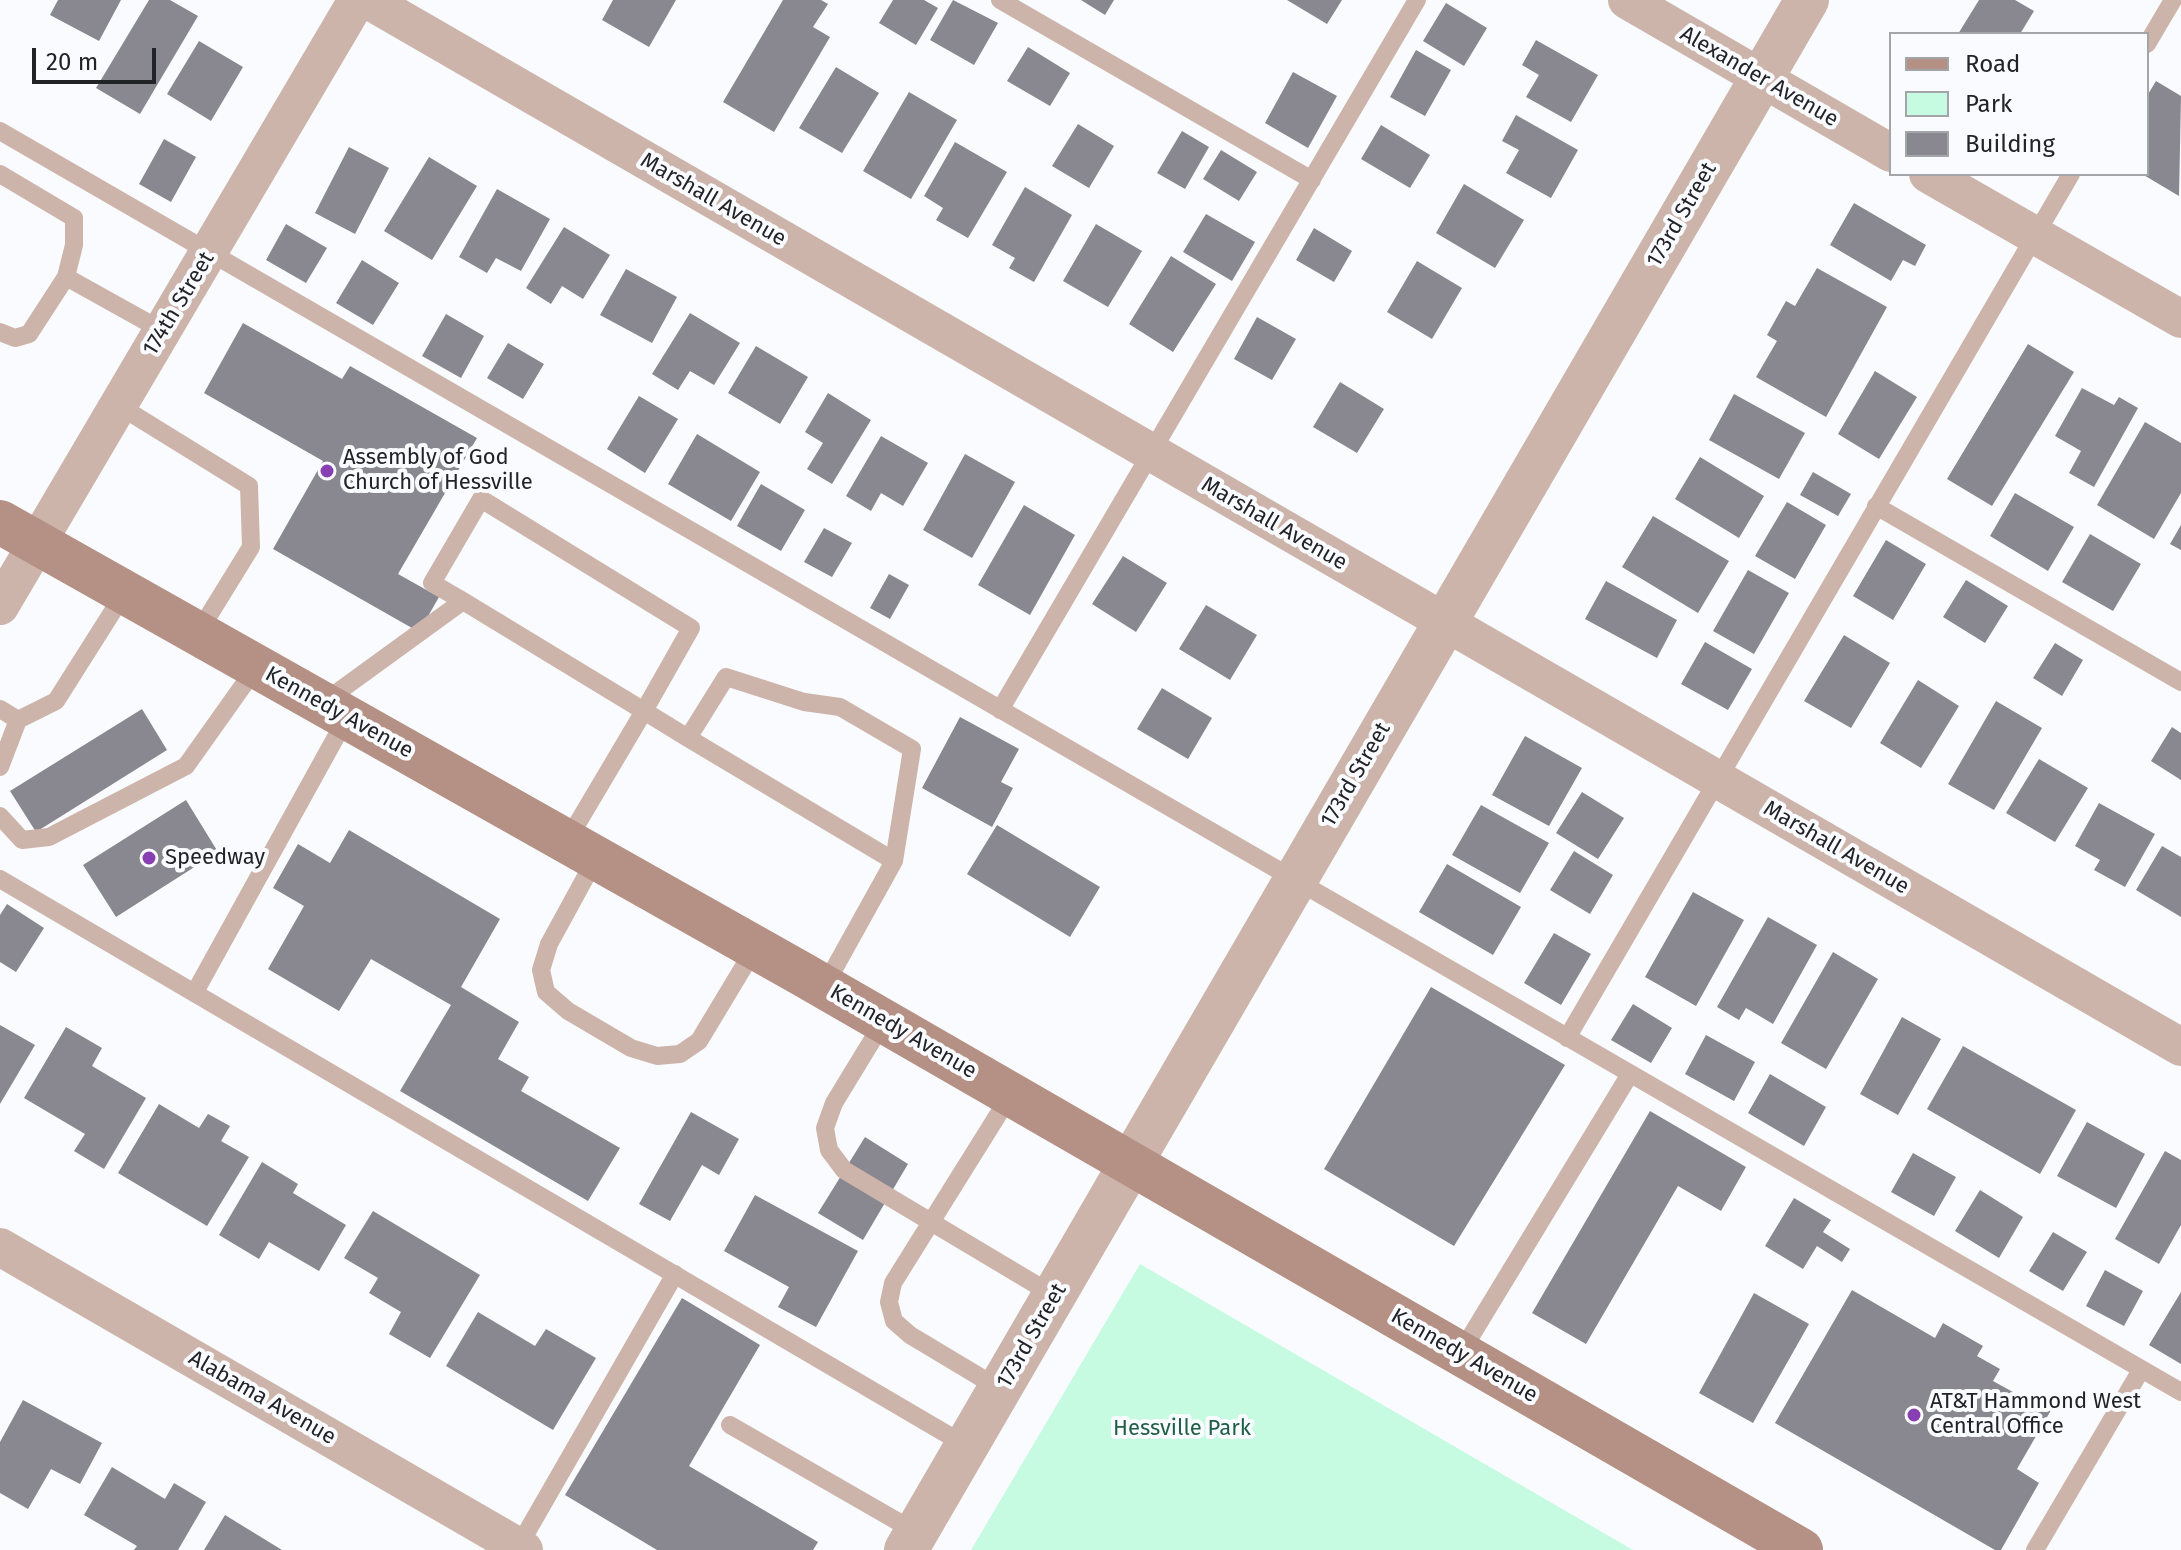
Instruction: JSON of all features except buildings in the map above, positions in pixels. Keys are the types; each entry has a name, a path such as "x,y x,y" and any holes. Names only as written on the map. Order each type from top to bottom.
{"main road":[{"name":"Kennedy Avenue","path":"0,522 884,1021 1801,1550"}],"street":[{"name":"174th Street","path":"0,606 357,0"},
{"name":"Marshall Avenue","path":"368,0 2181,1047"},
{"name":"Alexander Avenue","path":"1627,0 1889,152"},
{"name":"173rd Street","path":"911,1541 1133,1164 1294,880 1807,0"},
{"path":"1932,176 2181,319"},
{"name":"Alabama Avenue","path":"0,1247 519,1549"}],"lane":[{"path":"1000,0 1312,180"},
{"path":"1000,710 1417,0"},
{"path":"2149,41 2173,0"},
{"path":"0,131 2181,1392"},
{"path":"0,174 74,218 74,245 66,277 29,334 15,338 0,332"},
{"path":"1567,1038 1715,779 2070,176"},
{"path":"66,277 163,331"},
{"path":"118,405 249,486 251,547 198,633"},
{"path":"755,948 699,1041 680,1054 657,1056 631,1048 568,1011 546,992 541,970 581,850 644,711 691,628 481,499 432,583 463,601 644,711 688,738 894,861"},
{"path":"1876,506 2181,682"},
{"path":"0,767 18,720 56,701 125,592"},
{"path":"195,992 334,710 463,601"},
{"path":"0,816 22,840 49,837 186,766 257,666"},
{"path":"688,738 726,677 804,702 840,707 912,749 894,861 824,987"},
{"path":"0,709 18,720"},
{"path":"0,879 967,1446"},
{"path":"884,1021 834,1103 825,1128 829,1150 844,1170 1055,1296"},
{"path":"1460,1354 1630,1074"},
{"path":"1000,1389 910,1335 894,1321 889,1302 893,1283 1011,1094"},
{"path":"519,1549 675,1274"},
{"path":"2035,1550 2141,1370"},
{"path":"730,1425 911,1541"}],"green space":[{"name":"Hessville Park","path":"1140,1264 1633,1550 971,1550"}],"place":[{"name":"Assembly of God Church of Hessville","path":"327,471"},
{"name":"Speedway","path":"149,858"},
{"name":"AT&T Hammond West Central Office","path":"1914,1415"}]}
